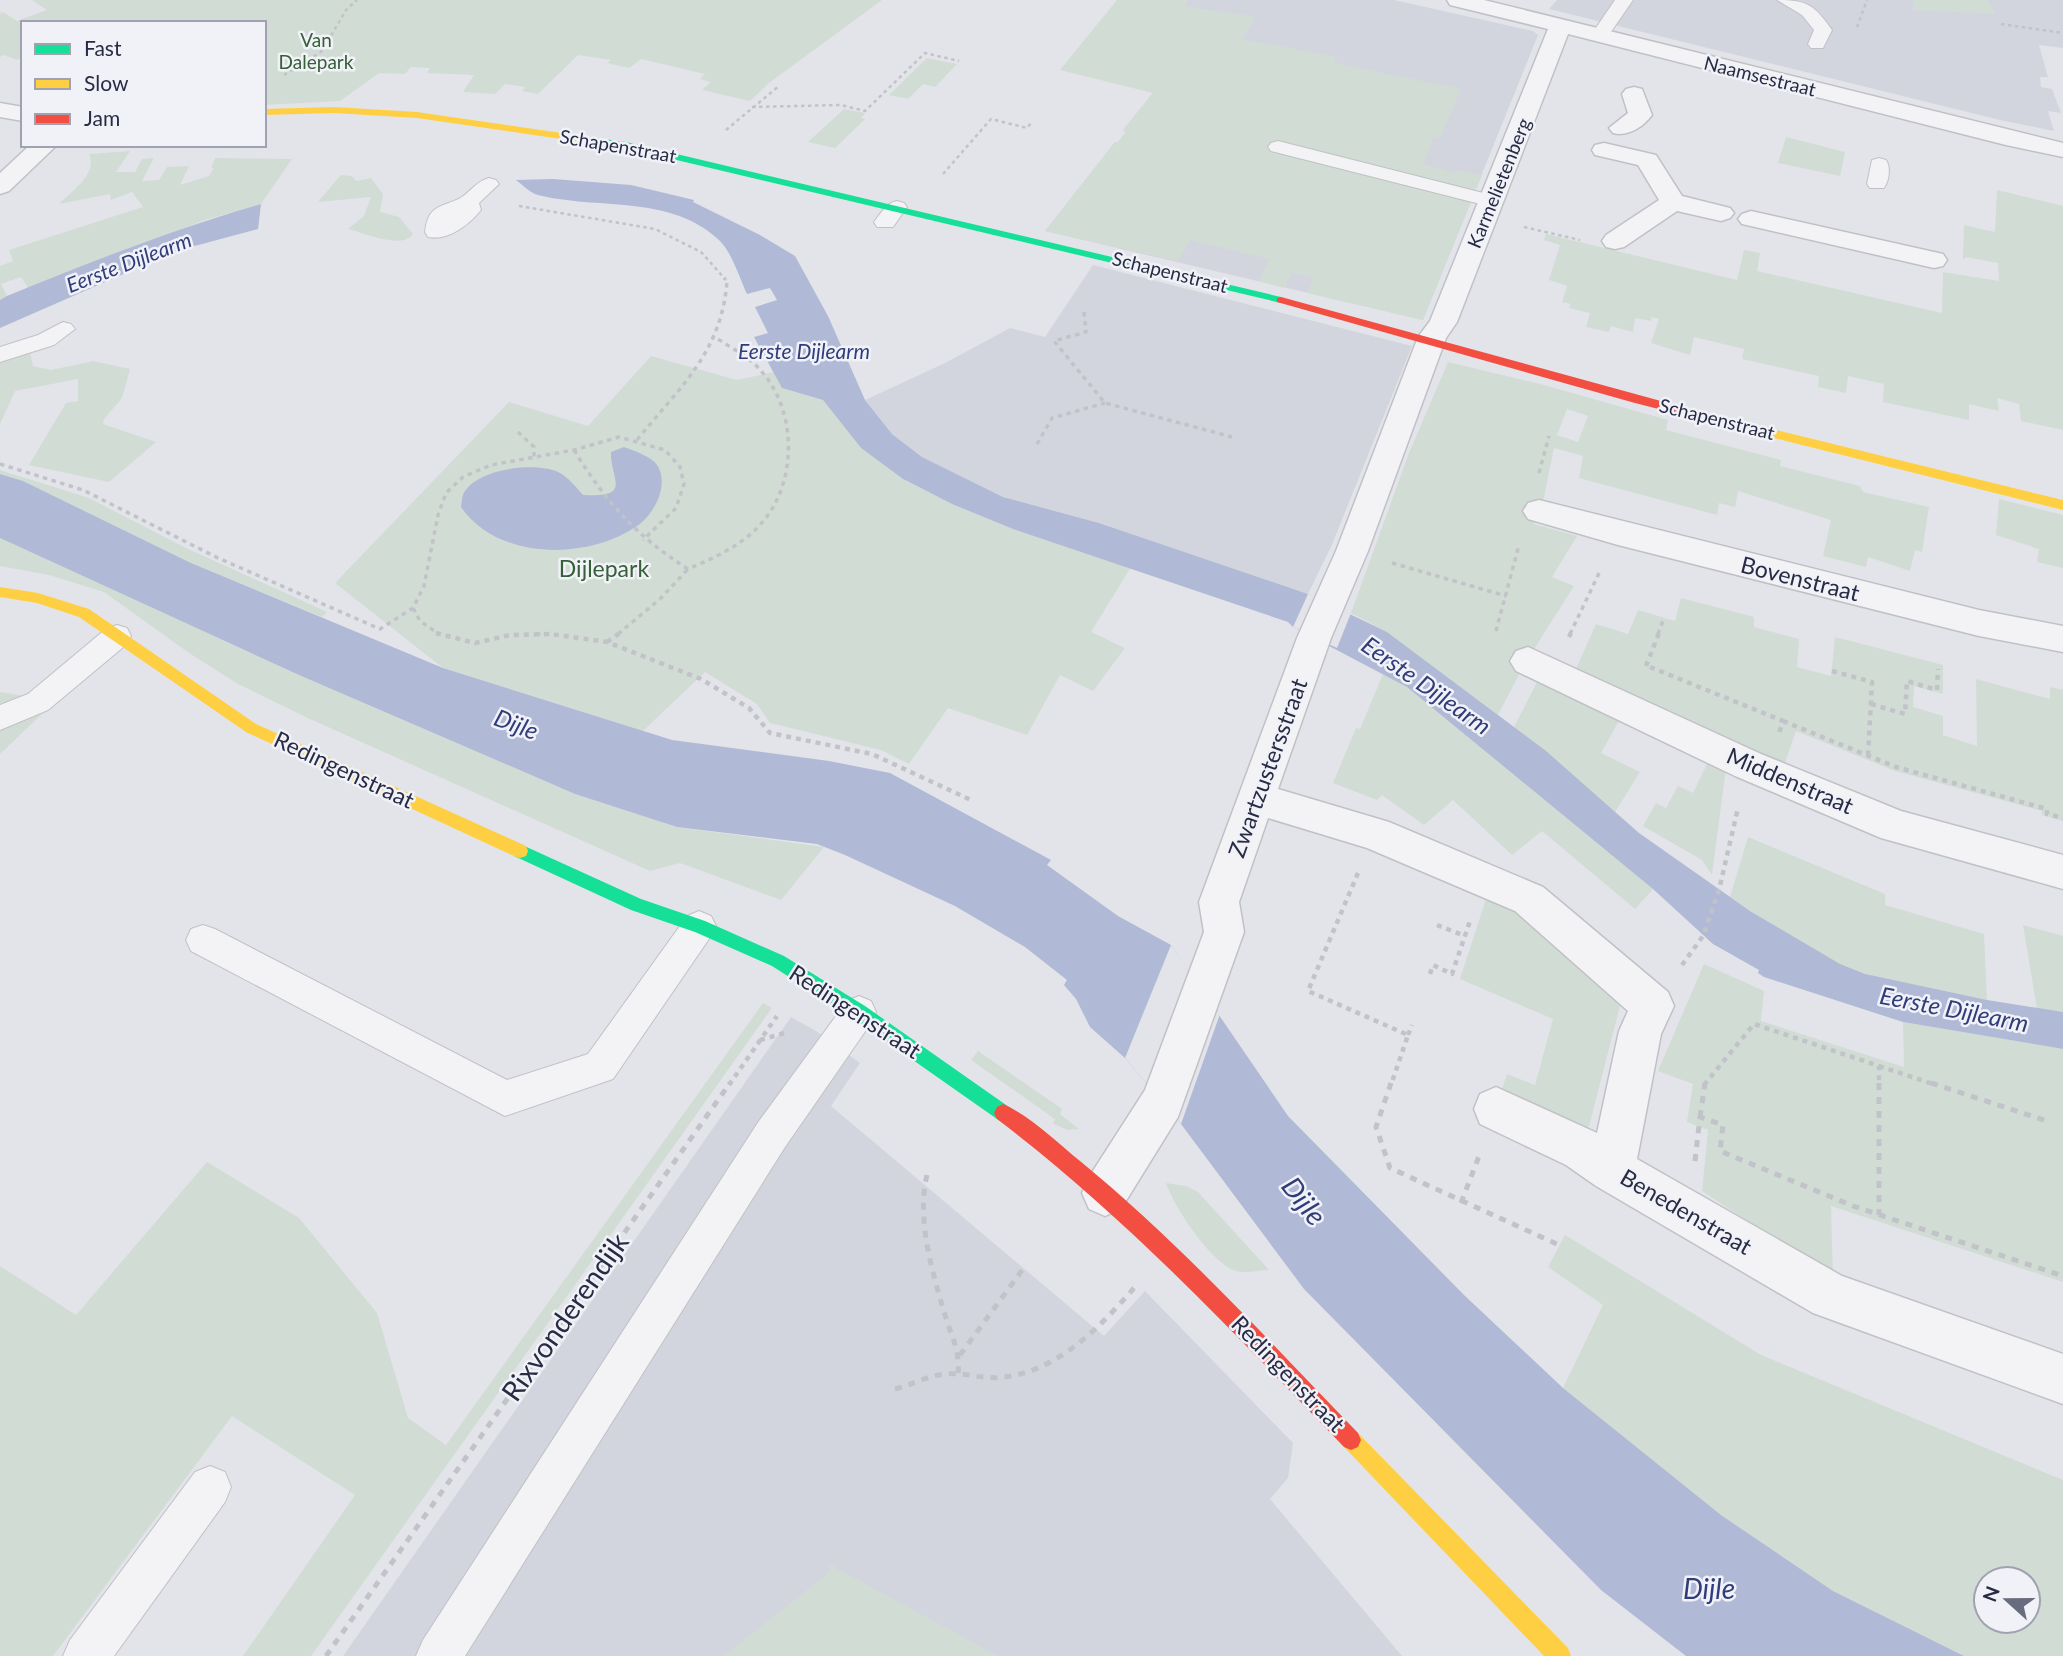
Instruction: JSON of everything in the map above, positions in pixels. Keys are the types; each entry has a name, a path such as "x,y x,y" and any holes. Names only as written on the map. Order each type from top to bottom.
{"street":[{"name":"Naamsestraat","path":"1458,0 1600,35 1807,80 1884,115 2063,150"},
{"name":"Karmelietenberg","path":"1432,337 1443,322 1561,25"},
{"path":"0,110 21,114"},
{"name":"Schapenstraat","path":"266,113 334,110 416,115 519,133 626,145 891,214 1432,337 1455,347 1595,389 2063,505"},
{"path":"1632,113 1654,135"},
{"path":"0,186 43,147"},
{"path":"1604,150 1647,160 1673,202"},
{"path":"1615,241 1673,202 1721,212"},
{"path":"1751,219 1934,260"},
{"name":"Zwartzustersstraat","path":"1105,1194 1162,1102 1224,932 1219,902 1314,638 1351,551 1432,337"},
{"name":"Bovenstraat","path":"1531,522 1618,533 1979,623 2063,639"},
{"name":"Redingenstraat","path":"0,592 38,598 84,614 251,728 637,905 699,926 778,961 859,1012 1033,1133 1166,1250 1560,1656"},
{"name":"Middenstraat","path":"1540,666 1748,765 1895,826 2063,873"},
{"name":"Benedenstraat","path":"1258,799 1374,834 1529,899 1653,1006 1640,1031 1612,1170 1830,1296 2063,1379"},
{"path":"1496,1109 1582,1149 1612,1170"}],"lane":[{"path":"1600,35 1624,0"},
{"path":"1786,0 1808,11 1824,30 1817,44"},
{"path":"1278,147 1492,201"},
{"path":"468,202 492,181"},
{"path":"0,344 44,330 63,329 41,342 0,355"},
{"path":"0,718 38,702 117,636"},
{"path":"203,940 505,1097 600,1067 699,926"},
{"path":"439,1656 772,1134 859,1012"},
{"path":"86,1656 209,1487"}],"path":[{"path":"289,72 321,52 345,13 357,0"},
{"path":"2001,24 2063,33"},
{"path":"752,107 841,105 865,111 925,53 959,61"},
{"path":"732,124 779,86"},
{"path":"943,174 991,119 1027,128 1032,122"},
{"path":"492,181 520,206 586,215 655,229 701,252 727,281 724,316 715,337 695,368 637,440"},
{"path":"1084,312 1086,332 1054,341 1105,403"},
{"path":"607,642 652,608 688,569 713,559 752,534 774,509 786,483 788,418 765,374 715,337"},
{"path":"1037,444 1052,418 1105,403 1232,437"},
{"path":"518,432 534,447 534,458"},
{"path":"0,464 83,490 218,558 380,628 413,608 424,586 438,515 446,493 463,477 491,465 574,450 619,438 637,440 665,450 680,467 684,484 676,508 643,540"},
{"path":"574,450 598,491 636,534 688,569"},
{"path":"1351,551 1506,596 1531,522"},
{"path":"1540,666 1618,533"},
{"path":"413,608 419,621 441,636 475,643 510,635 551,634 607,642 701,679 749,708 770,733 872,754 973,801"},
{"path":"1646,666 1664,618"},
{"path":"1871,704 1905,714 1908,681 1937,690 1938,669"},
{"path":"1832,671 1872,682 1868,756"},
{"path":"1783,722 1896,767 2046,809 2047,814 2063,818"},
{"path":"1703,936 1719,890 1748,765"},
{"path":"1374,834 1308,992 1408,1035"},
{"path":"1430,974 1433,965 1451,974 1464,939 1437,925"},
{"name":"Rixvonderendijk","path":"326,1656 804,978"},
{"path":"1689,1214 1703,1086 1754,1024 2050,1122"},
{"path":"1412,1025 1376,1127 1390,1168 1559,1245"},
{"path":"1878,1215 1879,1066"},
{"path":"1700,1117 1723,1125 1720,1151 1878,1215 2063,1276"},
{"path":"927,1175 923,1207 932,1261 953,1343 960,1355"},
{"path":"895,1389 946,1374 984,1379 1037,1369 1076,1346 1110,1318 1166,1250"},
{"path":"958,1375 960,1355 1023,1269"}],"shaded area":[{"path":"1188,0 1394,0 1533,31 1538,35 1423,320 1045,231 1115,142 1126,132 1123,130 1153,93 1140,89 1143,68"},
{"path":"1557,0 2063,0 2063,48 2039,45 2048,77 2040,77 2041,87 2052,89 2061,113 2048,111 2054,131 2000,120 1549,9"},
{"path":"1093,265 1412,346 1331,547 1308,594 1099,523 1003,497 922,457 892,434 865,400 945,363 1010,328 1045,337"},
{"path":"791,1017 816,1031 860,1063 831,1106 1104,1336 1145,1291 1293,1443 1288,1478 1270,1499 1402,1656 343,1656"}],"green space":[{"name":"Van Dalepark","path":"32,0 882,0 769,83 750,101 702,90 711,82 700,79 705,74 641,59 629,68 607,63 611,60 578,55 538,94 522,91 526,87 505,84 495,94 463,92 474,75 427,73 430,68 411,67 405,74 379,73 340,101 266,105 266,21 21,21 21,57 17,60 4,55 0,57 0,13 3,12 17,21 47,10"},
{"path":"1117,0 1188,0 1185,6 1256,17 1242,39 1337,57 1334,63 1461,89 1440,138 1434,137 1423,164 1455,173 1457,170 1482,175 1423,320 1307,293 1314,278 1292,273 1284,288 1259,281 1269,259 1190,240 1178,261 1045,231 1115,142 1126,132 1123,130 1153,93 1060,70"},
{"path":"1914,0 1987,0 1996,14 1912,10"},
{"path":"927,58 957,64 935,87 923,84 908,99 889,95"},
{"path":"844,109 865,113 861,118 865,119 835,148 808,142"},
{"path":"1786,137 1845,152 1840,176 1778,163"},
{"path":"130,151 116,172 135,172 142,159 154,158 142,181 159,180 167,167 189,166 180,185 209,176 214,168 211,168 215,158 292,159 261,204 205,220 28,288 21,277 1,284 7,296 0,300 0,266 13,261 9,250 143,207 132,192 111,200 110,194 59,204 87,175 91,161 89,154"},
{"path":"341,175 351,176 357,181 371,178 383,194 380,212 399,217 413,234 407,239 392,241 348,229 364,216 371,197 318,202"},
{"path":"1997,190 2063,206 2063,430 2021,421 2019,404 1997,398 1999,411 1969,404 1969,420 1883,402 1884,384 1848,376 1846,393 1818,387 1819,376 1742,359 1744,349 1694,337 1690,355 1651,343 1659,319 1651,317 1651,321 1635,318 1633,332 1611,326 1609,332 1586,327 1590,313 1569,308 1571,304 1562,302 1567,286 1549,280 1560,245 1544,240 1546,234 1737,280 1744,250 1760,253 1757,271 1942,313 1943,272 1999,281 1998,263 1966,257 1963,260 1964,225 1995,232"},
{"path":"30,353 33,366 51,370 93,361 130,369 122,398 104,419 103,424 156,442 109,482 29,465 66,403 78,401 78,379 15,391 0,424 0,363"},
{"name":"Dijlepark","path":"651,356 737,380 774,372 782,388 823,400 861,448 906,481 952,504 1013,529 1131,567 1091,632 1125,648 1093,691 1060,675 1027,735 948,708 909,764 881,750 770,723 757,704 705,672 643,731 443,668 335,583 509,402 588,426"},
{"path":"1448,362 1540,384 1668,420 1666,430 1781,460 1780,466 1860,486 1863,492 1929,507 1922,552 1915,550 1910,571 1868,557 1866,567 1823,556 1831,520 1738,491 1735,507 1719,503 1717,515 1579,478 1583,456 1554,448 1544,497 1534,524 1577,536 1552,577 1574,586 1524,665 1498,715 1387,632 1351,613 1409,453","holes":["1567,409 1588,416 1578,442 1557,435"]},
{"path":"0,470 89,498 186,548 327,612 322,617 191,563 23,481 0,474"},
{"path":"1999,499 2063,515 2063,568 2037,562 2039,549 1996,535"},
{"path":"0,538 299,675 575,794 677,827 824,847 781,900 680,863 650,871 310,719 238,684 189,653 104,592 49,575 0,566"},
{"path":"1681,598 1754,617 1754,627 1799,639 1797,667 1831,676 1835,637 1943,665 1943,694 1914,686 1913,707 1943,716 1943,735 1977,746 1976,679 2050,699 2050,687 2063,690 2063,821 2042,815 2042,811 1895,771 1796,731 1784,766 1575,671 1596,624 1628,634 1638,610 1675,621"},
{"path":"1383,674 1407,687 1653,889 1635,909 1542,831 1512,855 1453,800 1424,825 1382,795 1377,800 1333,783"},
{"path":"1539,678 1621,717 1601,753 1640,772 1615,812 1514,727"},
{"path":"0,692 31,697 47,709 0,754"},
{"path":"1709,760 1726,768 1712,875 1702,860 1643,826 1656,803 1666,808 1678,786 1693,793"},
{"path":"1748,837 1885,894 1885,905 1984,934 1987,1000 1895,982 1849,968 1796,940 1744,907 1730,897"},
{"path":"1486,899 1520,913 1621,1002 1587,1134 1500,1095 1507,1074 1535,1085 1553,1019 1460,979"},
{"path":"2023,925 2063,936 2063,1012 2037,1009"},
{"path":"1704,964 1764,991 1761,1021 1904,1067 1903,1022 2063,1049 2063,1282 1831,1206 1833,1277 1702,1191 1708,1130 1687,1122 1693,1084 1658,1071"},
{"path":"763,1003 772,1008 311,1656 243,1656 355,1495 232,1416 53,1656 0,1656 0,1266 76,1315 207,1162 299,1218 377,1313 408,1418 446,1445"},
{"path":"978,1051 1062,1109 1060,1114 1079,1129 1068,1130 1053,1124 1055,1119 971,1060"},
{"path":"1166,1183 1186,1186 1198,1192 1269,1270 1236,1271 1226,1266 1195,1233"},
{"path":"1565,1235 1761,1355 2063,1480 2063,1656 1964,1656 1833,1591 1721,1515 1563,1388 1603,1305 1548,1267"},
{"path":"829,1565 837,1565 836,1568 998,1656 724,1656 831,1571"}],"water":[{"name":"Eerste Dijlearm","path":"553,179 631,185 694,200 693,202 760,235 795,256 828,316 865,400 892,434 922,457 1003,497 1099,523 1308,594 1387,632 1546,751 1639,833 1750,911 1840,964 1865,974 1987,1000 2063,1012 2063,1049 1903,1022 1764,977 1758,973 1759,970 1713,944 1653,889 1407,687 1288,622 1013,529 952,504 903,479 861,448 823,400 782,388 754,337 768,333 755,307 777,300 770,288 747,294 732,259 720,241 701,226 680,216 633,206 538,195 516,180"},
{"name":"Eerste Dijlearm","path":"261,204 258,229 176,251 0,328 0,300 7,296 132,247"},
{"path":"624,447 651,459 661,473 662,481 658,498 649,514 637,526 616,537 593,545 568,549 543,550 519,546 497,537 477,524 461,507 464,493 472,483 508,469 548,469 568,479 583,495 609,493 616,485 611,452"},
{"name":"Dijle","path":"0,474 23,481 191,563 443,668 672,740 829,761 890,773 1051,860 1047,865 1118,916 1171,945 1288,1116 1464,1295 1563,1388 1721,1515 1833,1591 1964,1656 1686,1656 1601,1590 1304,1289 1181,1124 1125,1058 1090,1027 1076,999 1064,985 1067,980 1025,947 955,906 817,844 677,827 575,794 299,675 0,538"}],"pier":[{"path":"1308,594 1351,613 1337,648 1293,627"},
{"path":"1171,945 1220,1014 1181,1124 1125,1058"}],"traffic: fast":[{"path":"589,140 626,145 1281,300"},
{"path":"520,851 637,905 699,926 778,961 859,1012 1003,1113"}],"traffic: slow":[{"path":"266,112 334,110 417,115 589,140"},
{"path":"1686,412 2063,505"},
{"path":"0,592 38,598 84,613 251,728 520,851"},
{"path":"1351,1440 1560,1656"}],"traffic: jam":[{"path":"1281,300 1686,412"},
{"path":"1003,1113 1051,1149 1141,1227 1227,1311 1351,1440"}]}
